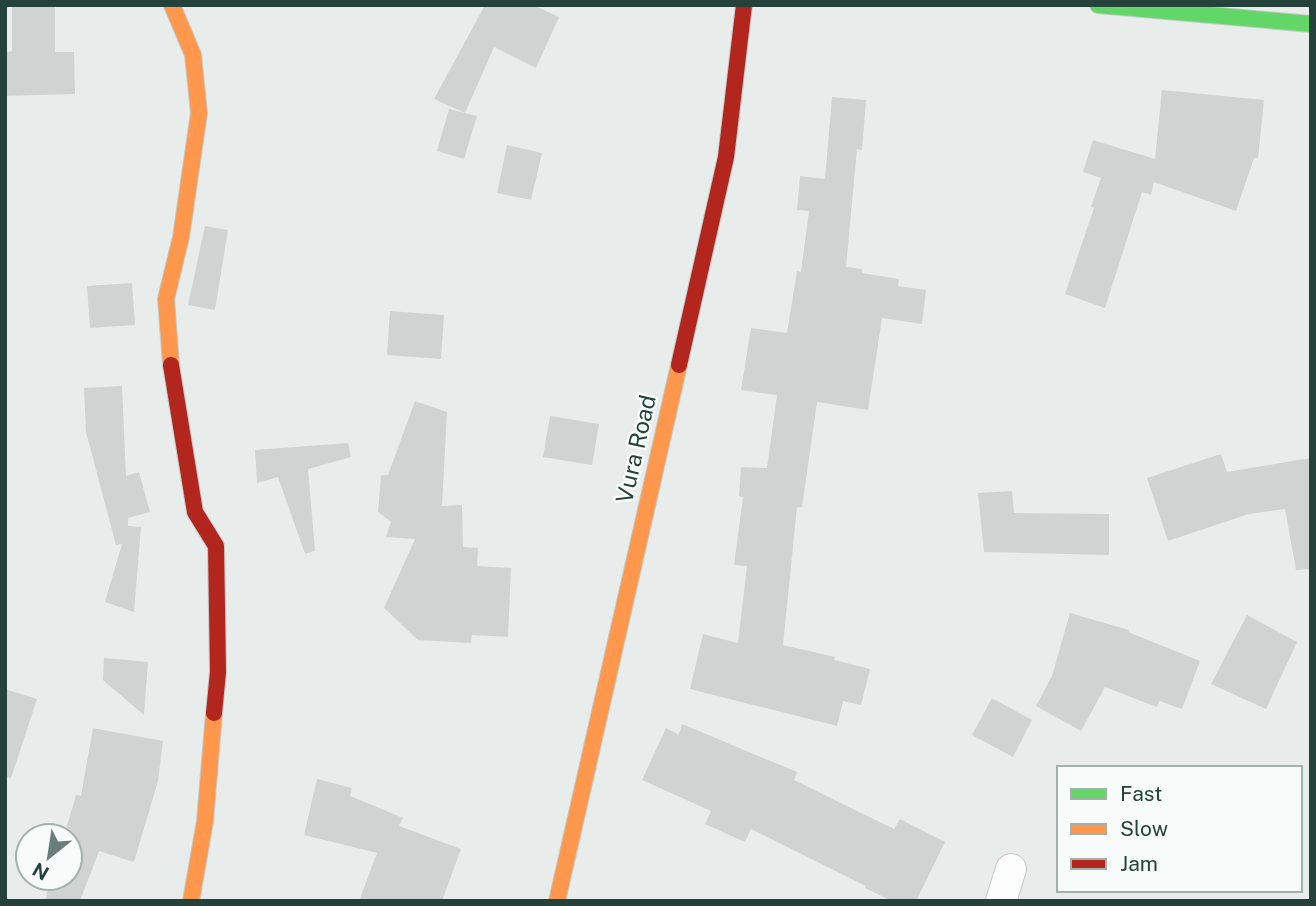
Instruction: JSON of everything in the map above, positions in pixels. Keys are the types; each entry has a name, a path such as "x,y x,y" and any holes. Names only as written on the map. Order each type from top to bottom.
{"street":[{"path":"172,5 193,55 199,113 181,237 166,299 173,384 195,512 216,546 218,672 205,821 191,901"},
{"name":"Vura Road","path":"557,901 726,156 744,5"},
{"path":"1097,5 1311,24"},
{"path":"1001,901 1011,869"}],"building":[{"path":"12,5 55,5 55,52 74,52 75,94 5,96 5,53 12,51"},
{"path":"485,5 533,5 559,17 536,68 494,47 465,113 434,99"},
{"path":"1162,90 1264,100 1258,158 1254,158 1236,211 1154,182 1151,195 1142,192 1105,308 1065,294 1094,208 1091,207 1101,178 1083,172 1093,140 1155,159"},
{"path":"832,97 866,100 862,150 857,149 846,267 862,269 862,273 899,279 898,286 926,290 922,324 882,318 868,410 817,402 802,507 797,507 783,645 835,657 834,660 870,669 861,705 843,701 837,726 690,689 703,634 738,643 747,566 734,565 743,497 739,496 741,467 767,468 777,395 741,390 751,328 787,333 797,271 801,272 809,211 797,210 800,176 825,179"},
{"path":"449,109 477,116 464,159 437,151"},
{"path":"507,145 542,153 531,200 497,193"},
{"path":"205,226 228,230 215,310 188,305"},
{"path":"132,283 135,325 90,328 87,286"},
{"path":"390,311 444,315 441,359 387,355"},
{"path":"122,386 126,476 139,472 150,512 128,518 128,526 141,527 134,612 105,602 122,544 116,545 86,432 84,388"},
{"path":"415,401 447,412 442,506 462,505 463,547 478,548 477,566 511,568 508,637 472,635 471,643 418,640 384,608 415,539 386,537 391,522 378,512 381,475 388,475"},
{"path":"550,416 599,424 592,465 543,457"},
{"path":"348,443 351,457 308,469 315,551 305,554 278,477 257,483 255,450"},
{"path":"1221,454 1227,472 1311,458 1311,569 1296,570 1285,509 1249,514 1168,541 1147,478"},
{"path":"1012,491 1014,513 1109,514 1109,555 984,552 978,493"},
{"path":"1070,613 1129,630 1128,632 1200,661 1182,709 1159,701 1157,707 1105,687 1081,731 1036,706 1052,676"},
{"path":"1247,615 1297,642 1266,709 1211,684"},
{"path":"104,658 148,662 144,715 103,680"},
{"path":"5,689 37,699 11,778 5,777"},
{"path":"992,698 1032,720 1013,757 972,735"},
{"path":"682,724 797,772 794,780 894,829 900,819 945,842 916,901 892,901 751,829 745,842 705,824 711,811 642,780 666,728 679,735"},
{"path":"93,728 163,741 158,781 134,862 99,851 84,890 84,822 68,822 76,795 81,796"},
{"path":"317,779 352,788 350,796 403,818 399,826 461,849 442,901 359,901 377,853 304,835"},
{"path":"47,892 83,892 80,901 45,901"}],"traffic: fast":[{"path":"1098,5 1311,24"}],"traffic: slow":[{"path":"171,365 166,299 181,237 199,113 193,55 172,5"},
{"path":"557,901 679,365"},
{"path":"191,901 205,821 214,713"}],"traffic: jam":[{"path":"679,365 726,157 744,5"},
{"path":"171,365 195,512 216,546 218,672 214,713"}]}
